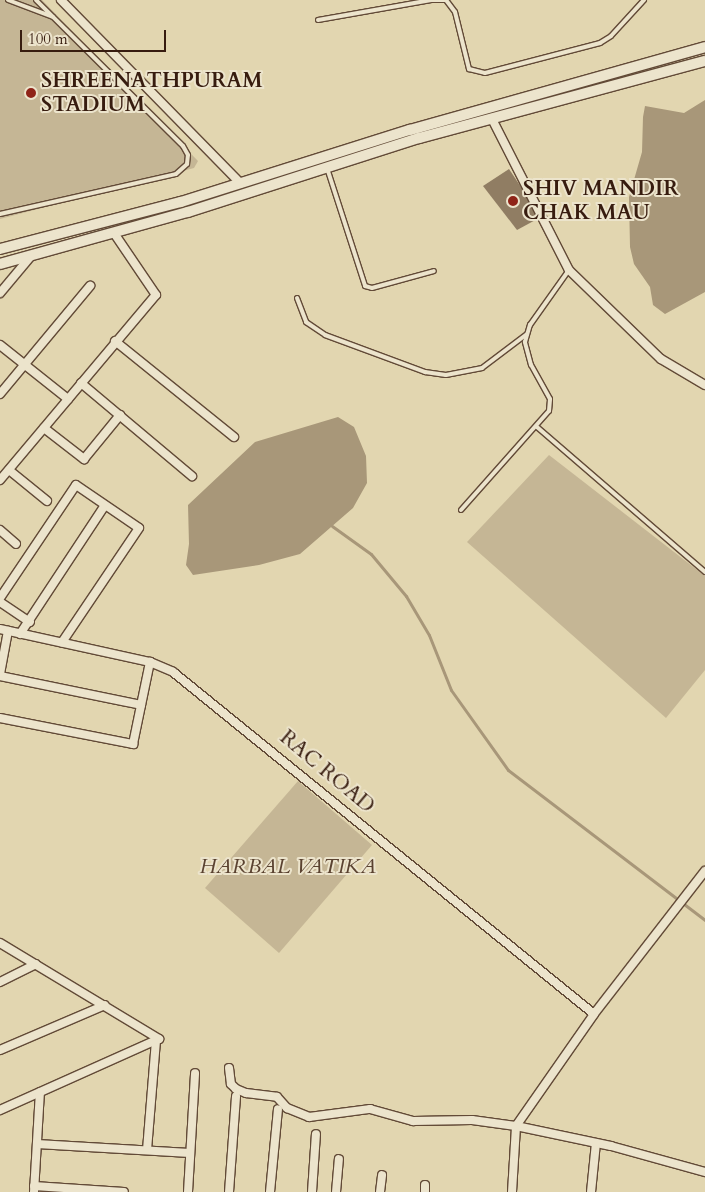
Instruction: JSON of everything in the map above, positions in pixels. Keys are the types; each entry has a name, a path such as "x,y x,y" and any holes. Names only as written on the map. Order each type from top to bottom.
{"street":[{"path":"61,0 241,184"},
{"path":"0,249 241,184 410,130 705,47"},
{"path":"0,264 114,233 326,166 705,61"},
{"path":"492,119 568,270 661,359 705,385"},
{"path":"0,480 115,341 143,312 156,292 114,233"},
{"path":"0,293 31,256"},
{"path":"0,394 90,286"},
{"path":"115,341 234,437"},
{"path":"0,345 68,399"},
{"path":"81,382 192,476"},
{"path":"44,428 84,459 120,415"},
{"path":"9,470 47,501"},
{"path":"30,622 0,600 76,485 139,528 62,642"},
{"path":"20,634 30,622 105,505"},
{"path":"0,530 16,544"},
{"name":"RAC ROAD","path":"0,629 150,662 174,672 207,696 594,1014"},
{"path":"8,631 0,675 141,705"},
{"path":"0,718 133,744 150,662"},
{"path":"512,1192 516,1126 594,1014 705,872"},
{"path":"0,943 160,1039 0,1110"},
{"path":"0,982 36,964"},
{"path":"0,1050 104,1005"},
{"path":"147,1150 156,1041"},
{"path":"229,1068 231,1084 236,1089 246,1093 277,1097 288,1108 309,1117 370,1109 413,1121 472,1120 516,1126 596,1143 705,1172"},
{"path":"188,1192 195,1074"},
{"path":"40,1092 34,1189 124,1192"},
{"path":"229,1192 236,1096"},
{"path":"270,1192 278,1108"},
{"path":"312,1192 316,1134"},
{"path":"591,1192 596,1143"},
{"path":"37,1144 190,1153"},
{"path":"336,1192 339,1159"},
{"path":"380,1192 382,1175"}],"lane":[{"path":"8,0 55,18"},
{"path":"0,214 176,174 187,164 188,155 178,140 36,0"},
{"path":"318,20 431,0 446,0 455,12 469,68 485,73 600,42 611,36 644,0"},
{"path":"326,166 365,286 372,288 434,271"},
{"path":"297,298 306,322 326,336 424,372 446,375 482,368 526,334 568,270"},
{"path":"461,510 537,427 549,411 550,399 526,352 526,334"},
{"path":"537,427 705,572"}],"green space":[{"path":"0,0 42,0 198,161 194,168 0,219"},
{"path":"549,455 705,576 705,670 666,718 467,542"},
{"name":"HARBAL VATIKA","path":"298,781 372,845 279,953 205,888"}],"shaded area":[{"path":"705,100 705,292 665,314 653,305 650,287 634,264 630,247 629,197 642,152 645,106 684,113"},
{"path":"338,417 354,427 366,456 367,483 353,508 300,554 259,565 193,575 186,565 189,544 188,505 255,442"}],"building":[{"name":"SHIV MANDIR CHAK MAU","path":"509,169 541,217 517,230 483,186"}],"waterway":[{"path":"332,526 371,554 406,596 429,635 451,690 508,770 705,920"}],"place":[{"name":"SHREENATHPURAM STADIUM","path":"31,93"},
{"name":"SHIV MANDIR CHAK MAU","path":"513,201"}]}
